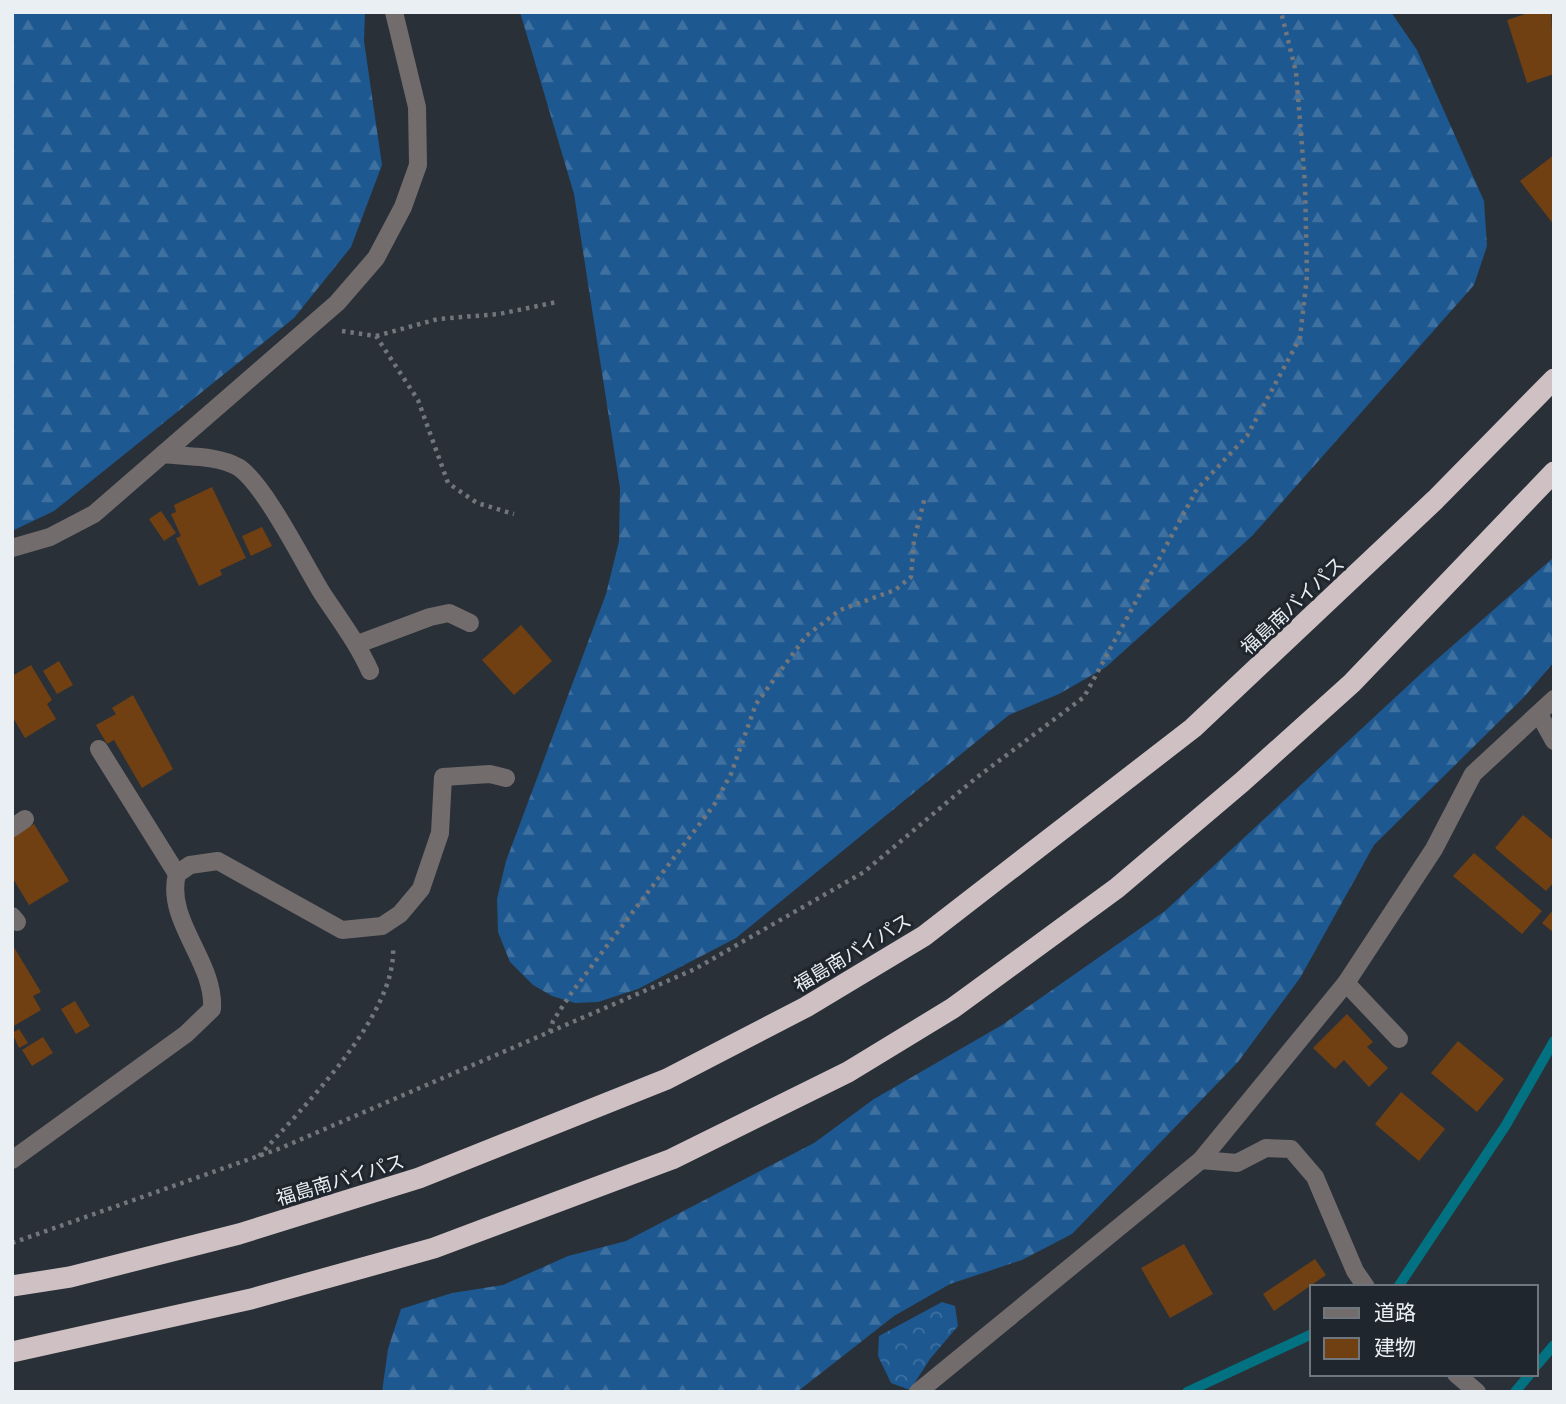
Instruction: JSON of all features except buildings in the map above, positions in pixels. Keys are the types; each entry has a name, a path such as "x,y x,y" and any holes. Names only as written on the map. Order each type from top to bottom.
{"highway":[{"name":"福島南バイパス","path":"12,1286 70,1276 239,1234 419,1178 667,1079 806,1007 924,936 1194,728 1435,500 1554,379"},
{"path":"12,1352 251,1299 434,1248 672,1159 848,1072 964,1000 1117,888 1242,782 1352,683 1554,472"}],"street":[{"path":"12,548 50,537 94,514 337,303 376,258 403,207 418,165 417,107 394,12"},
{"path":"163,454 218,460 239,468 262,495 358,644 370,671"},
{"path":"358,644 388,631 449,613 470,623"},
{"path":"918,1392 1201,1160 1346,983 1434,849 1473,774 1554,699"},
{"path":"1539,714 1554,741"},
{"path":"12,1160 186,1034 212,1009 210,983 175,897 177,874 99,749"},
{"path":"177,874 190,865 218,861 342,930 369,930 390,920 421,889 440,833 443,777 490,774 506,778"},
{"path":"1346,983 1399,1039"},
{"path":"1201,1160 1237,1163 1266,1148 1291,1149 1315,1177 1355,1271 1365,1285"},
{"path":"1458,1376 1477,1392"}],"path":[{"path":"12,1243 258,1156 695,969 864,872 976,778 1084,697 1197,489 1247,436 1300,338 1307,276 1305,184 1296,72 1281,12"},
{"path":"310,326 376,336 438,319 499,314 557,302"},
{"path":"376,336 418,400 448,483 477,503 514,514"},
{"path":"550,1032 553,1021 572,992 713,805 731,774 756,704 806,636 839,610 895,590 911,577 914,540 925,496"},
{"path":"258,1156 331,1077 374,1013 394,963 390,920"}],"green space":[{"path":"12,12 365,12 364,41 382,165 351,247 294,318 54,511 12,531"},
{"path":"520,12 1391,12 1417,50 1484,201 1487,246 1474,285 1252,536 1106,667 1059,694 1009,715 736,938 638,989 598,1002 575,1003 552,996 533,985 510,962 498,932 497,899 506,861 606,594 619,541 620,488 574,194"},
{"path":"1554,557 1554,662 1524,697 1374,845 1300,978 1238,1062 1072,1234 1022,1260 950,1284 894,1316 797,1392 382,1392 388,1349 401,1309 452,1293 503,1285 568,1256 626,1241 814,1143 874,1099 1002,1025 1165,911 1427,668"},
{"path":"942,1302 955,1306 958,1326 930,1359 910,1390 891,1383 878,1356 879,1336"}],"waterway":[{"path":"1399,1285 1506,1125 1554,1041"},
{"path":"1187,1392 1310,1335"},
{"path":"1538,1364 1554,1345"},
{"path":"1515,1392 1528,1376"}]}
